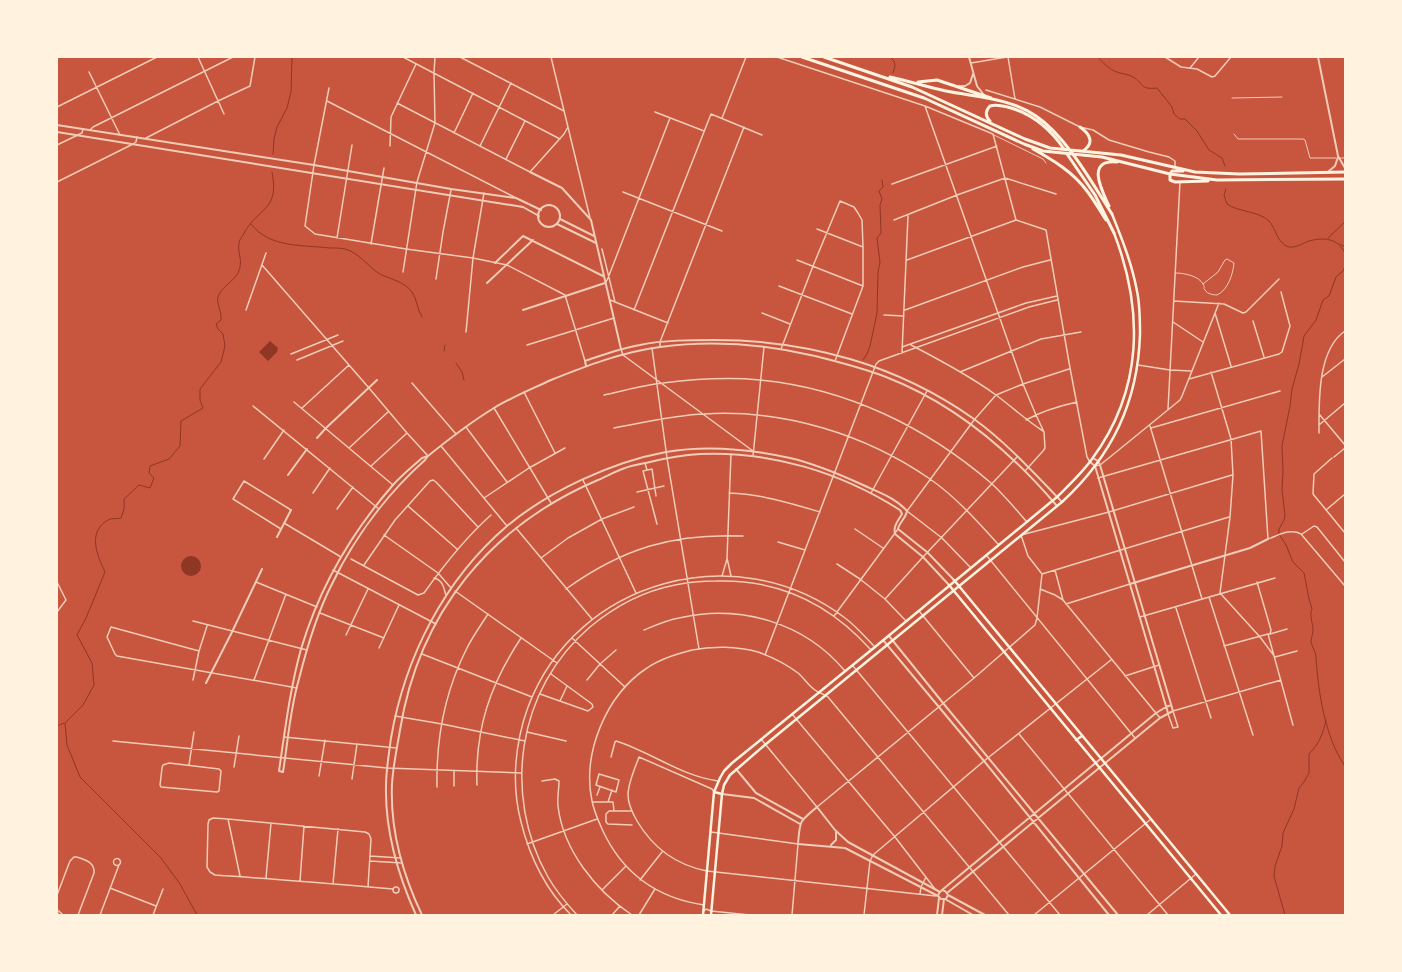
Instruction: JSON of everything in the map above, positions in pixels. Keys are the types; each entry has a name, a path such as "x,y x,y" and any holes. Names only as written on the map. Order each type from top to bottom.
{"highway":[{"path":"802,57 924,98 1024,144 1043,151 1102,157 1135,165"},
{"path":"824,57 878,74 912,87 1025,139 1050,148 1121,156 1195,172"},
{"path":"878,74 935,88 998,100"},
{"path":"908,81 919,82 937,80 1021,107 1036,116 1052,129 1062,144 1095,195 1114,233"},
{"path":"1004,129 989,121 987,118 986,111 990,106 1005,106 1035,118 1050,131 1077,162 1112,214"},
{"path":"1080,127 1086,132 1090,140 1088,147 1083,151"},
{"path":"1024,144 1055,162 1070,173 1082,185 1114,233"},
{"path":"1112,214 1098,176 1100,168 1109,161 1217,180"},
{"path":"1175,168 1171,172 1170,180 1175,182 1217,180 1345,179"},
{"path":"1171,172 1239,174 1345,172"}],"main road":[{"path":"707,913 715,871 722,794 726,780 736,769 796,719 857,671 1062,502 1095,466 1122,422 1131,398 1137,365 1140,330 1138,298 1128,255 1112,214"},
{"path":"707,913 704,905 714,792 718,781 727,768 761,738 889,636 985,554 1056,497 1093,458 1112,426 1124,396 1131,368 1133,352 1134,330 1131,292 1123,256 1114,233"},
{"path":"1123,256 1128,255"},
{"path":"1134,330 1140,330"},
{"path":"1131,368 1136,369"},
{"path":"1124,396 1131,398"},
{"path":"954,580 1230,915"},
{"path":"949,585 1099,769 1221,915"},
{"path":"958,597 960,593 964,593"},
{"path":"1076,740 1082,736"},
{"path":"714,792 722,794"},
{"path":"713,814 720,815"}],"street":[{"path":"57,107 157,57"},
{"path":"198,57 224,114"},
{"path":"90,130 233,57"},
{"path":"145,139 250,86 255,57"},
{"path":"403,57 560,139"},
{"path":"403,272 417,182 435,123 435,57"},
{"path":"460,57 564,111"},
{"path":"551,57 623,355 753,451"},
{"path":"722,118 746,57"},
{"path":"777,57 925,106 993,134 1016,220"},
{"path":"969,57 979,90 985,95"},
{"path":"971,64 1008,57 1015,100"},
{"path":"1166,57 1181,67 1197,69 1212,77 1215,76 1231,57"},
{"path":"1190,68 1199,57"},
{"path":"1318,57 1338,158 1345,168"},
{"path":"390,146 392,114 416,64"},
{"path":"89,72 120,135"},
{"path":"957,86 965,86 970,83 974,72"},
{"path":"480,146 511,83"},
{"path":"328,88 305,226 315,234 371,244 473,258 507,265 565,295 586,366"},
{"path":"986,90 1040,107 1080,127 1096,131 1112,141 1171,158 1175,161 1175,168"},
{"path":"454,133 473,93"},
{"path":"327,101 541,210"},
{"path":"397,103 562,188 591,220"},
{"path":"925,106 1024,384 1044,432 1043,451 1025,471"},
{"path":"655,112 704,131"},
{"path":"634,310 711,114 762,135"},
{"path":"524,310 605,282 608,278 670,118"},
{"path":"506,159 525,121"},
{"path":"57,125 383,176 451,189 516,198"},
{"path":"530,172 560,139 568,127"},
{"path":"660,347 660,342 744,127"},
{"path":"57,146 82,133 83,129"},
{"path":"57,132 523,208 539,216"},
{"path":"57,182 133,144 136,142 137,137"},
{"path":"337,238 352,145"},
{"path":"892,184 996,146"},
{"path":"1322,173 1333,169 1338,158"},
{"path":"371,244 384,168"},
{"path":"894,220 956,195 1005,178 1056,194"},
{"path":"1168,409 1180,182"},
{"path":"436,279 451,189"},
{"path":"623,192 722,230"},
{"path":"466,332 473,258 484,193"},
{"path":"781,349 840,201 854,207 862,223 863,286 835,361"},
{"path":"546,206 553,206 558,210 560,219 557,224 546,226 541,222 539,216 541,210 546,206"},
{"path":"902,354 908,215"},
{"path":"560,219 594,236"},
{"path":"907,260 971,235 1016,220 1046,230 1087,457 1095,466 1172,728 1178,727 1100,465 1098,461 1087,457"},
{"path":"557,224 596,244"},
{"path":"817,229 863,247"},
{"path":"495,263 523,236 604,276"},
{"path":"487,283 533,240"},
{"path":"602,249 615,302"},
{"path":"246,310 266,253"},
{"path":"797,260 863,286"},
{"path":"905,310 1023,267 1051,260"},
{"path":"262,265 388,412 428,456"},
{"path":"1174,301 1219,303 1228,305 1240,312 1246,312 1279,279"},
{"path":"779,286 852,314"},
{"path":"1188,379 1282,352 1290,329 1290,322 1281,292"},
{"path":"902,347 1026,302 1057,296"},
{"path":"610,300 668,323"},
{"path":"765,655 875,367 879,362 1029,307 1058,300"},
{"path":"1095,466 1100,465 1150,427 1182,396 1219,303"},
{"path":"762,313 790,324"},
{"path":"1215,313 1231,366"},
{"path":"884,315 904,316"},
{"path":"528,345 614,318"},
{"path":"1253,320 1264,357"},
{"path":"1173,322 1203,342"},
{"path":"1319,433 1319,399 1326,358 1333,343 1345,331"},
{"path":"960,372 1041,339 1081,332"},
{"path":"291,354 338,335"},
{"path":"584,361 622,349 660,342 723,340 764,341 836,355 897,375 944,400 974,420 1018,456 1062,502"},
{"path":"297,360 343,341"},
{"path":"428,456 422,458 393,485 360,527 334,570 317,607 301,649 286,719 279,771 283,772 297,688 307,650 331,584 353,547 379,509 396,488 428,456 466,427 494,408 524,392 586,366 652,348 709,344 745,345 781,349 835,361 874,372 924,395 971,425 1014,460 1057,506"},
{"path":"911,345 960,372 996,395 1026,420 1044,432"},
{"path":"753,456 764,347"},
{"path":"652,348 666,452 699,649"},
{"path":"1322,378 1345,359"},
{"path":"302,408 349,365"},
{"path":"1137,365 1191,372"},
{"path":"834,616 860,579 895,534 906,516 907,511 974,420 996,395 1070,368"},
{"path":"1211,372 1231,439 1233,475 1230,517 1220,593 1260,637 1275,657"},
{"path":"604,395 662,383 709,379 760,380 796,386 861,404 908,424 951,451 992,484 1026,521"},
{"path":"317,438 377,380"},
{"path":"412,383 456,434"},
{"path":"871,493 927,391"},
{"path":"1150,427 1280,391"},
{"path":"524,392 555,453"},
{"path":"294,402 396,488"},
{"path":"1026,420 1058,406 1077,402"},
{"path":"1319,425 1345,403"},
{"path":"253,406 354,487 379,509"},
{"path":"494,408 551,502"},
{"path":"349,448 388,412"},
{"path":"614,428 661,419 703,414 733,413 757,415 799,422 849,436 891,455 931,480 967,510 998,544"},
{"path":"1319,414 1345,447 1314,474 1313,494 1345,533"},
{"path":"466,427 507,482"},
{"path":"1150,427 1202,599"},
{"path":"264,459 284,430"},
{"path":"1098,478 1261,431 1268,539"},
{"path":"371,466 407,433"},
{"path":"441,446 507,526"},
{"path":"484,498 529,468 565,448"},
{"path":"288,475 307,449"},
{"path":"416,915 396,863 390,835 387,804 387,768 390,747 395,716 405,680 431,621 451,588 472,561 487,544 507,526 548,497 625,462 666,452 696,449 753,451 801,460 836,472 873,489 896,502 942,538 970,567"},
{"path":"422,915 402,863 393,810 393,769 402,718 410,686 421,654 455,591 472,568 491,549 516,528 551,502 627,467 667,458 699,454 753,456 801,465 834,476 871,493 902,512 907,511"},
{"path":"722,576 727,558 731,454"},
{"path":"885,599 927,552 942,538 1018,456"},
{"path":"645,463 647,470"},
{"path":"313,493 330,468"},
{"path":"656,496 652,469 643,471 657,524"},
{"path":"792,915 800,824 803,819 974,678 1035,625 1042,574 1028,556 1021,535 1113,511 1233,475"},
{"path":"364,565 384,535 430,481 433,480 478,527"},
{"path":"583,480 636,593"},
{"path":"277,537 291,510 244,481 233,499 281,529"},
{"path":"637,492 664,486"},
{"path":"337,509 354,487"},
{"path":"729,493 754,495 778,500 820,512"},
{"path":"1326,510 1345,494"},
{"path":"408,506 457,549"},
{"path":"541,558 568,538 602,519 634,507"},
{"path":"902,512 895,526 895,534 923,557 949,585"},
{"path":"352,559 418,595 424,593 457,549 491,515"},
{"path":"1042,574 1230,517"},
{"path":"284,523 341,557"},
{"path":"1301,534 1314,526 1317,527 1345,562"},
{"path":"516,528 592,619"},
{"path":"855,529 884,548"},
{"path":"898,529 927,552 954,580"},
{"path":"1066,604 1192,564 1250,548 1268,539 1294,531 1301,534 1345,585"},
{"path":"384,535 438,573 455,591 557,664"},
{"path":"566,589 591,572 619,557 649,545 680,539 743,536"},
{"path":"778,542 805,550"},
{"path":"487,544 491,549"},
{"path":"349,545 353,547"},
{"path":"985,554 1135,738"},
{"path":"727,558 731,576"},
{"path":"837,564 860,579 885,599 906,622"},
{"path":"1125,568 1130,567"},
{"path":"206,683 262,569"},
{"path":"334,570 436,624"},
{"path":"1055,570 1062,600"},
{"path":"571,915 563,907 543,880 527,844 518,807 516,773 519,740 524,718 532,697 553,660 572,637 592,619 621,600 658,584 686,578 731,576 762,580 790,589 819,602 837,612 875,647"},
{"path":"434,578 440,581 446,596"},
{"path":"1140,617 1275,578"},
{"path":"577,915 567,904 548,877 533,842 525,814 521,788 521,773 527,732 534,708 550,673 576,641 598,620 624,604 653,591 674,585 726,581 748,582 789,592 814,603 834,616 861,639 871,650"},
{"path":"57,582 66,600 57,612"},
{"path":"256,582 317,607"},
{"path":"1257,582 1271,630 1269,634 1293,725"},
{"path":"444,588 448,584"},
{"path":"346,636 368,588"},
{"path":"1040,589 1056,595 1066,604 1160,718"},
{"path":"1056,595 1061,591"},
{"path":"254,680 286,594"},
{"path":"1209,596 1252,735"},
{"path":"621,600 624,604"},
{"path":"379,648 400,605"},
{"path":"1176,607 1211,718"},
{"path":"919,610 974,678"},
{"path":"320,613 384,638"},
{"path":"644,630 678,618 693,615 736,613 777,623 803,635 831,657 845,671"},
{"path":"437,787 439,743 449,695 467,648 488,614"},
{"path":"193,621 307,650"},
{"path":"193,680 199,651 207,625"},
{"path":"199,651 111,627 107,637 115,654 118,656 297,688"},
{"path":"309,628 314,629"},
{"path":"1224,646 1286,629"},
{"path":"889,636 1118,915"},
{"path":"572,637 625,687"},
{"path":"477,785 477,755 484,715 495,683 506,660 521,638"},
{"path":"883,640 939,706 1109,915"},
{"path":"704,905 678,900 655,889 640,880 626,866 610,845 597,819 592,802 590,781 594,748 601,725 606,714 625,687 646,668 668,657 699,649 720,647 740,649 765,655 787,666 815,690 826,695 1009,915"},
{"path":"587,680 600,664 616,650"},
{"path":"1275,657 1298,651"},
{"path":"421,654 532,697"},
{"path":"864,915 870,861 873,855 984,761 1111,660"},
{"path":"1125,676 1159,665"},
{"path":"852,666 1060,915"},
{"path":"540,694 588,710 593,707 592,704 550,673"},
{"path":"942,915 944,899 947,894 1160,718 1173,711 1281,680"},
{"path":"560,701 567,686"},
{"path":"937,915 940,891 1096,764 1156,713 1171,705"},
{"path":"792,714 895,837 936,890"},
{"path":"395,716 525,741"},
{"path":"189,765 194,732"},
{"path":"527,732 566,741"},
{"path":"1019,734 1168,915"},
{"path":"234,767 239,736"},
{"path":"284,737 397,748"},
{"path":"761,738 835,830 848,842 936,890 945,891 947,894 985,915"},
{"path":"319,776 325,740"},
{"path":"113,741 393,769 521,773"},
{"path":"611,757 614,742 616,741 639,749 686,772 704,779 718,781"},
{"path":"352,778 358,744"},
{"path":"1116,747 1120,751"},
{"path":"714,792 712,789 639,757 628,796 632,811 646,835 662,852 680,862 707,871 939,896"},
{"path":"169,763 189,765 219,769 221,771 219,791 163,787 160,785 161,770 163,765 169,763"},
{"path":"736,769 756,793 803,819"},
{"path":"454,771 454,786"},
{"path":"599,774 620,780 616,792 600,787 596,785 599,774"},
{"path":"542,781 555,779 559,781 558,805 564,830 576,857 591,878 602,890 632,915"},
{"path":"597,795 600,787"},
{"path":"608,802 612,790"},
{"path":"754,798 756,793"},
{"path":"722,794 754,798 800,824"},
{"path":"592,802 608,802 614,804 614,811"},
{"path":"632,811 609,811 607,812 606,824 632,826"},
{"path":"368,887 371,839 369,834 365,832 228,818 213,818 209,820 207,866 210,872 215,875 393,889"},
{"path":"228,818 240,876"},
{"path":"527,844 597,819"},
{"path":"1034,915 1151,819"},
{"path":"266,878 271,822"},
{"path":"300,881 304,826"},
{"path":"333,884 338,829"},
{"path":"830,845 836,840 837,836 835,830"},
{"path":"711,832 798,844 830,845 845,848 974,915"},
{"path":"845,848 848,842"},
{"path":"640,880 662,852"},
{"path":"370,856 401,858"},
{"path":"57,895 71,859 76,857 90,862 94,867 94,873 78,915"},
{"path":"100,915 121,861 118,858 114,861 117,870"},
{"path":"370,860 402,863"},
{"path":"602,890 626,866"},
{"path":"1147,915 1196,874"},
{"path":"920,894 921,887 926,877"},
{"path":"110,888 156,906"},
{"path":"152,915 163,889"},
{"path":"639,915 655,889"},
{"path":"553,915 567,904"},
{"path":"57,905 58,915"},
{"path":"612,915 620,906"},
{"path":"58,909 63,915"},
{"path":"707,913 750,915"}],"lane":[{"path":"1232,98 1282,97"},
{"path":"993,134 1042,159 1046,163"},
{"path":"1234,134 1238,139 1303,139 1305,140 1310,158 1345,158"},
{"path":"1176,273 1188,274 1203,284 1207,292 1214,295 1220,294 1228,286 1234,263 1227,259 1225,260 1218,272 1203,284"}],"shaded area":[{"path":"270,341 278,348 277,352 268,361 259,352"},
{"path":"191,556 198,559 201,566 198,573 191,576 184,573 181,566 184,559"}],"waterway":[{"path":"273,154 274,139 277,127 287,108 291,92 292,57"},
{"path":"890,57 894,61 895,66 893,73"},
{"path":"1098,57 1112,70 1133,77 1142,86 1147,88 1157,88 1172,107 1174,114 1180,119 1185,119 1197,131 1209,150 1222,158 1225,166"},
{"path":"197,915 180,884 161,858 80,777 67,745 65,723 83,705 94,685 92,663 77,635 86,618 105,572 97,551 96,537 98,531 108,520 121,518 124,509 124,499 139,485 150,488 154,478 149,473 150,466 169,459 180,446 181,421 203,408 200,400 200,389 221,362 225,346 223,334 218,329 216,324 221,320 218,297 222,290 238,273 240,268 240,240 249,226 270,202 273,195 274,185 272,172"},
{"path":"863,360 870,346 877,313 878,272 880,262 877,238 881,233 880,205 882,199 879,191 883,187 882,180"},
{"path":"1226,189 1224,195 1227,204 1237,209 1254,213 1265,218 1269,221 1279,239 1285,245 1294,247 1309,241 1325,239 1339,244 1345,253"},
{"path":"1328,238 1345,222"},
{"path":"251,224 258,232 287,244 342,248 350,251 360,257 380,274 401,283 409,289 414,295 422,317"},
{"path":"1340,244 1345,247"},
{"path":"1345,267 1336,277 1329,296 1323,300 1316,320 1304,336 1299,364 1292,389 1282,446 1282,490 1285,515 1279,529 1279,534 1286,545 1293,562 1304,573 1312,609 1311,617 1313,630 1311,642 1316,655 1324,714 1332,742 1345,766"},
{"path":"444,351 445,345"},
{"path":"456,363 462,372 464,380"},
{"path":"1285,915 1274,876 1275,866 1282,846 1283,833 1294,809 1299,788 1309,773 1309,754 1320,738 1326,720"},
{"path":"57,726 64,723"}]}
